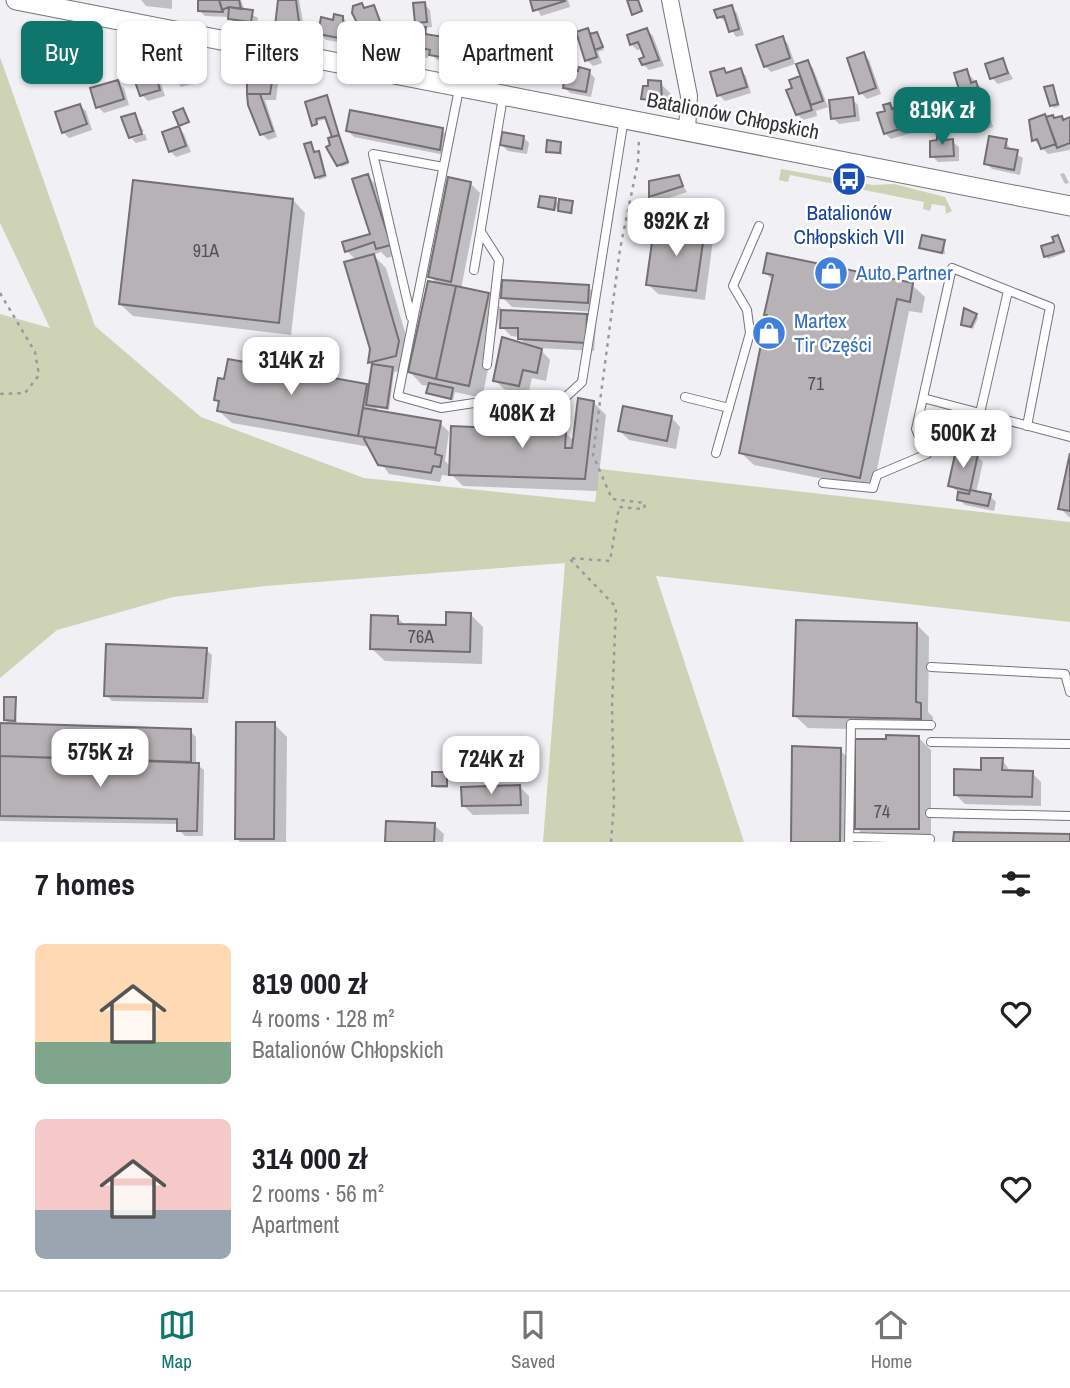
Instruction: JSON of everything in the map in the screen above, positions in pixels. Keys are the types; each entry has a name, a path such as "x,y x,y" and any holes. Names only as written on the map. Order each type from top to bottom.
{"street":[{"name":"Batalionów Chłopskich","path":"16,0 1070,206"},
{"path":"670,0 689,96 687,130"}],"lane":[{"path":"460,86 398,396 440,408 474,402 554,408 582,383 633,120"},
{"path":"474,270 503,94"},
{"path":"412,323 373,154 443,167"},
{"path":"716,453 750,333 747,310 733,286 759,226"},
{"path":"481,232 499,260 487,365"},
{"path":"823,483 873,488 877,475 927,454 916,429 952,268 1050,307 1027,426"},
{"path":"980,413 1008,290"},
{"path":"685,397 729,408"},
{"path":"923,398 1070,437"},
{"path":"931,667 1065,674 1070,692"},
{"path":"930,839 849,839 851,724 931,725"},
{"path":"931,742 1070,744"},
{"path":"930,813 1070,816"}],"path":[{"path":"611,842 614,804 612,707 616,607 569,558 610,561 621,507 644,509 645,503 612,499 593,454 620,249 638,162 633,120"},
{"path":"0,293 35,352 39,375 25,393 0,394"}],"green space":[{"path":"0,57 95,326 201,417 364,478 595,502 600,469 1070,522 1070,622 656,576 744,842 543,842 565,563 265,586 173,597 57,630 0,678 0,314 50,328 0,223"},
{"path":"781,169 873,185 894,184 945,197 952,211 946,214 945,206 932,204 930,211 923,209 924,202 790,175 788,182 779,180"}],"building":[{"path":"198,0 219,0 223,12 198,11"},
{"path":"219,0 239,0 241,9 229,7 222,10"},
{"path":"278,0 296,0 299,21 276,21"},
{"path":"530,0 565,0 565,1 533,11"},
{"path":"627,0 638,0 642,11 632,15"},
{"path":"425,2 427,22 415,21 413,3"},
{"path":"362,3 364,8 374,5 380,21 356,21 352,13 353,6"},
{"path":"732,5 739,29 729,32 724,16 717,18 714,10"},
{"path":"229,7 253,10 251,21 228,19"},
{"path":"334,14 343,16 343,21 337,21 337,38 323,35 321,17 333,20"},
{"path":"588,28 597,57 585,61 577,32"},
{"path":"647,28 659,60 642,65 639,59 644,57 638,42 630,45 627,35"},
{"path":"597,32 603,47 595,50 590,34"},
{"path":"425,34 439,36 439,57 429,55 430,50 425,49"},
{"path":"783,36 790,58 764,67 756,45"},
{"path":"864,52 876,88 859,94 847,58"},
{"path":"1003,58 1008,73 990,79 985,64"},
{"path":"808,60 823,101 811,105 796,64"},
{"path":"579,67 590,70 586,92 563,88 564,84 577,84"},
{"path":"724,68 726,73 741,68 747,87 717,96 710,72"},
{"path":"967,69 971,83 976,81 979,91 974,93 980,113 986,112 989,121 970,126 954,73"},
{"path":"800,76 812,110 796,115 786,90 792,88 789,80"},
{"path":"117,80 124,99 96,108 90,88"},
{"path":"648,80 661,81 662,101 641,99 643,86 648,86"},
{"path":"136,84 158,84 160,90 140,96"},
{"path":"247,84 272,84 270,94 247,94"},
{"path":"1053,85 1058,104 1050,106 1044,87"},
{"path":"247,94 260,94 273,131 260,135 248,105"},
{"path":"932,94 933,114 917,115 916,95"},
{"path":"327,95 339,135 332,137 325,117 316,119 317,124 312,126 305,102"},
{"path":"853,97 855,116 831,119 829,100"},
{"path":"890,103 892,109 900,107 906,127 884,134 877,113 885,111 883,105"},
{"path":"80,104 87,124 62,133 55,112"},
{"path":"183,108 189,122 179,126 173,112"},
{"path":"350,110 443,128 440,150 346,131"},
{"path":"135,113 142,134 129,138 121,117"},
{"path":"1045,114 1056,144 1041,149 1037,139 1032,141 1029,120"},
{"path":"1053,115 1054,118 1062,116 1063,120 1070,117 1070,143 1057,148 1046,117"},
{"path":"179,126 186,146 169,152 162,132"},
{"path":"502,132 524,136 522,149 500,145"},
{"path":"937,134 945,134 945,140 953,139 954,156 930,157 930,141 937,140"},
{"path":"339,135 348,162 337,166 326,147 330,145 328,138"},
{"path":"989,136 1007,139 1005,148 1018,150 1014,170 984,164"},
{"path":"547,140 561,142 560,153 546,152"},
{"path":"311,142 314,152 319,151 325,175 315,178 304,144"},
{"path":"368,174 391,245 376,249 374,242 345,252 342,242 370,234 352,179"},
{"path":"679,175 683,186 649,197 649,181"},
{"path":"448,177 471,182 451,282 428,277"},
{"path":"133,180 293,199 279,323 119,304"},
{"path":"540,196 556,198 554,210 538,207"},
{"path":"559,199 573,201 571,213 558,211"},
{"path":"679,226 705,229 696,291 646,285 653,235"},
{"path":"922,235 945,240 942,253 919,248"},
{"path":"1058,235 1064,251 1044,257 1041,246 1054,242 1052,237"},
{"path":"767,253 913,283 910,302 897,299 860,478 739,453 773,275 763,273"},
{"path":"374,254 399,341 396,356 368,363 370,349 344,262"},
{"path":"502,280 589,285 588,303 501,298"},
{"path":"428,281 456,286 436,379 408,372"},
{"path":"456,286 489,293 469,386 436,379"},
{"path":"964,308 977,314 971,327 961,325"},
{"path":"501,310 587,314 586,343 518,339 518,328 500,328"},
{"path":"502,337 542,349 537,373 523,370 519,386 493,381"},
{"path":"228,359 367,384 358,436 217,411 219,401 214,400 218,378 224,379"},
{"path":"372,364 393,367 387,408 366,405"},
{"path":"429,383 453,388 451,399 426,393"},
{"path":"578,398 594,401 585,479 449,475 451,426 566,431 565,448 572,448"},
{"path":"623,406 672,416 667,441 618,431"},
{"path":"363,408 441,421 436,448 358,436"},
{"path":"363,437 436,448 435,454 442,456 440,467 433,466 431,473 378,465"},
{"path":"956,450 978,454 970,491 948,486"},
{"path":"1070,453 1070,511 1058,509"},
{"path":"970,490 991,494 988,506 957,500 958,492 969,494"},
{"path":"446,612 471,613 470,652 370,649 371,615 398,616 398,624 446,625"},
{"path":"796,620 917,623 916,702 921,703 921,719 793,716"},
{"path":"106,644 207,648 203,698 104,696"},
{"path":"4,697 16,697 15,721 4,720"},
{"path":"236,722 275,722 274,839 235,839"},
{"path":"0,723 191,729 191,762 0,756"},
{"path":"886,735 919,736 919,829 855,829 855,739 886,739"},
{"path":"792,746 841,748 840,842 791,842"},
{"path":"0,756 199,763 197,831 177,831 177,819 0,816"},
{"path":"981,758 1003,758 1002,770 1033,771 1032,797 954,795 954,769 981,770"},
{"path":"432,772 447,772 447,786 432,786"},
{"path":"520,785 521,805 462,806 461,787"},
{"path":"386,821 435,823 434,842 385,842"},
{"path":"954,832 1070,834 1070,842 953,842"}],"place":[{"name":"Batalionów Chłopskich VII","path":"849,179"},
{"name":"Auto Partner","path":"831,273"},
{"name":"Martex Tir Części","path":"769,333"}]}
